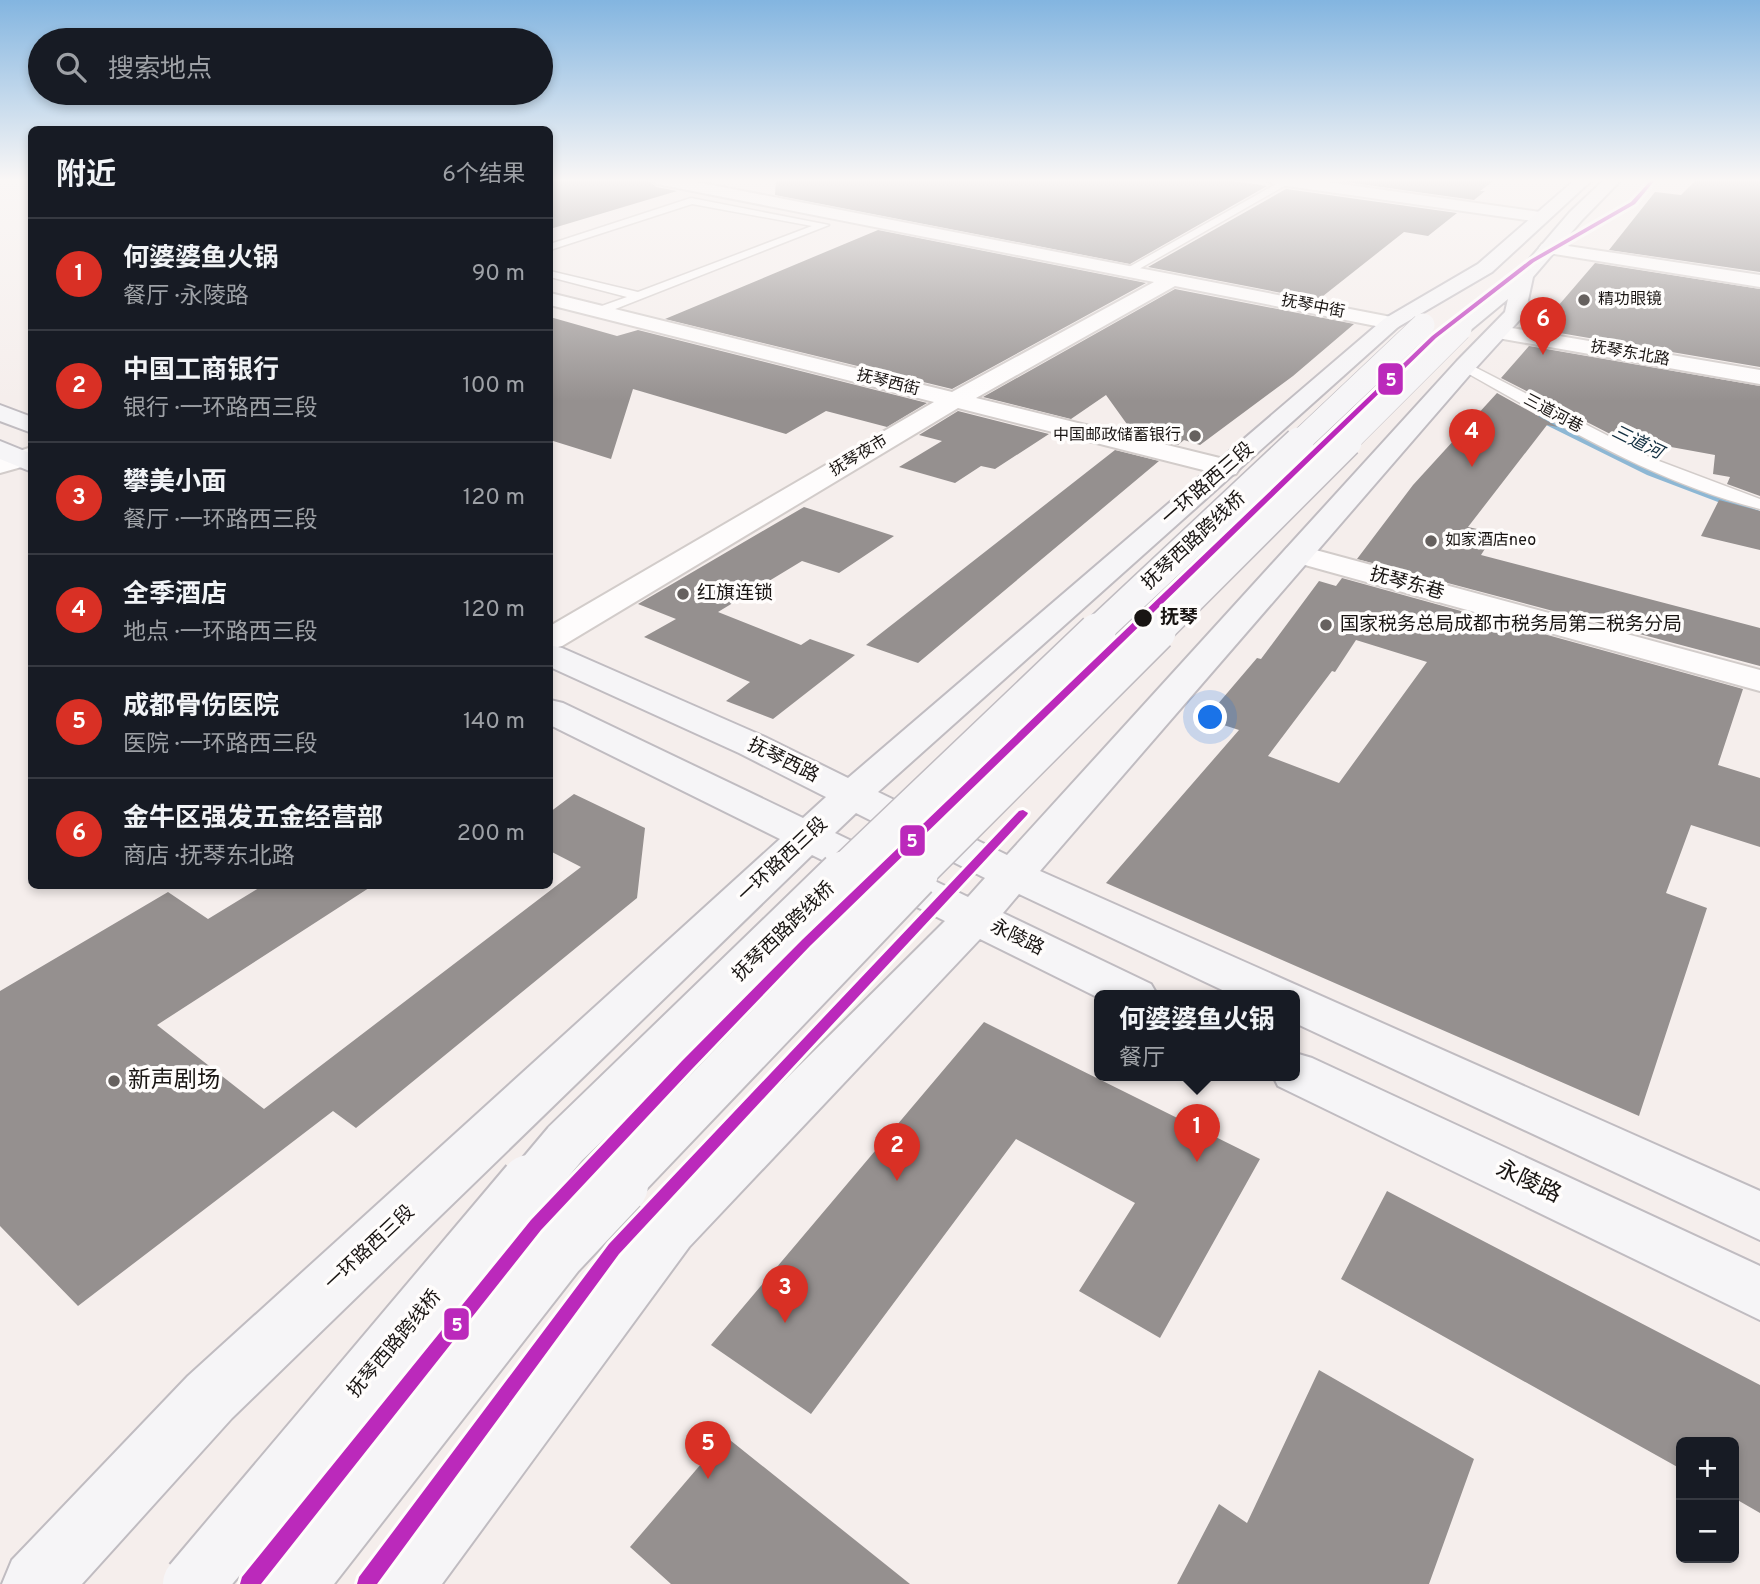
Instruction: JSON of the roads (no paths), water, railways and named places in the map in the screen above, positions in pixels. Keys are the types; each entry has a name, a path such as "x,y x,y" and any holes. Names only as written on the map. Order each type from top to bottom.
{"main road":[{"name":"一环路西三段","path":"36,1584 210,1397 852,796 1227,468 1448,335 1515,314 1519,264 1525,253"},
{"name":"一环路西三段","path":"400,1584 670,1230 975,917 1297,554 1448,335 1532,253"},
{"name":"抚琴西路跨线桥","path":"193,1584 566,1143 972,750 1448,335"},
{"name":"抚琴西路跨线桥","path":"296,1584 555,1252 866,923 1448,335"},
{"path":"0,412 28,424"},
{"name":"抚琴西路","path":"553,657 752,745 1013,875"},
{"path":"553,712 975,917"},
{"path":"1013,875 1265,990"},
{"name":"永陵路","path":"975,917 1123,990"},
{"path":"1300,1005 1760,1216"},
{"name":"永陵路","path":"1300,1074 1760,1294"}],"street":[{"name":"抚琴中街","path":"1035,253 1448,335"},
{"path":"1519,264 1760,281"},
{"name":"抚琴夜市","path":"553,637 955,400 1172,280"},
{"name":"抚琴西街","path":"553,300 1227,468"},
{"name":"抚琴东北路","path":"1448,335 1760,377"},
{"name":"抚琴东巷","path":"1297,554 1760,681"}],"lane":[{"path":"600,311 751,253"},
{"path":"1128,271 1158,253"},
{"path":"553,275 639,296"},
{"name":"三道河巷","path":"1448,335 1609,443 1663,468 1760,504"}],"waterway":[{"name":"三道河","path":"1539,418 1650,473 1760,515"}],"place":[{"name":"精功眼镜","path":"1584,300"},
{"name":"金牛区强发五金经营部","path":"1543,355"},
{"name":"中国邮政储蓄银行","path":"1195,436"},
{"name":"全季酒店","path":"1472,467"},
{"name":"如家酒店·neo","path":"1431,541"},
{"name":"红旗连锁","path":"683,594"},
{"name":"抚琴","path":"1143,618"},
{"name":"国家税务总局成都市税务局第二税务分局","path":"1326,625"},
{"name":"新声剧场","path":"114,1081"},
{"name":"何婆婆鱼火锅","path":"1197,1162"},
{"name":"中国工商银行","path":"897,1181"},
{"name":"攀美小面","path":"785,1323"},
{"name":"成都骨伤医院","path":"708,1479"}]}
